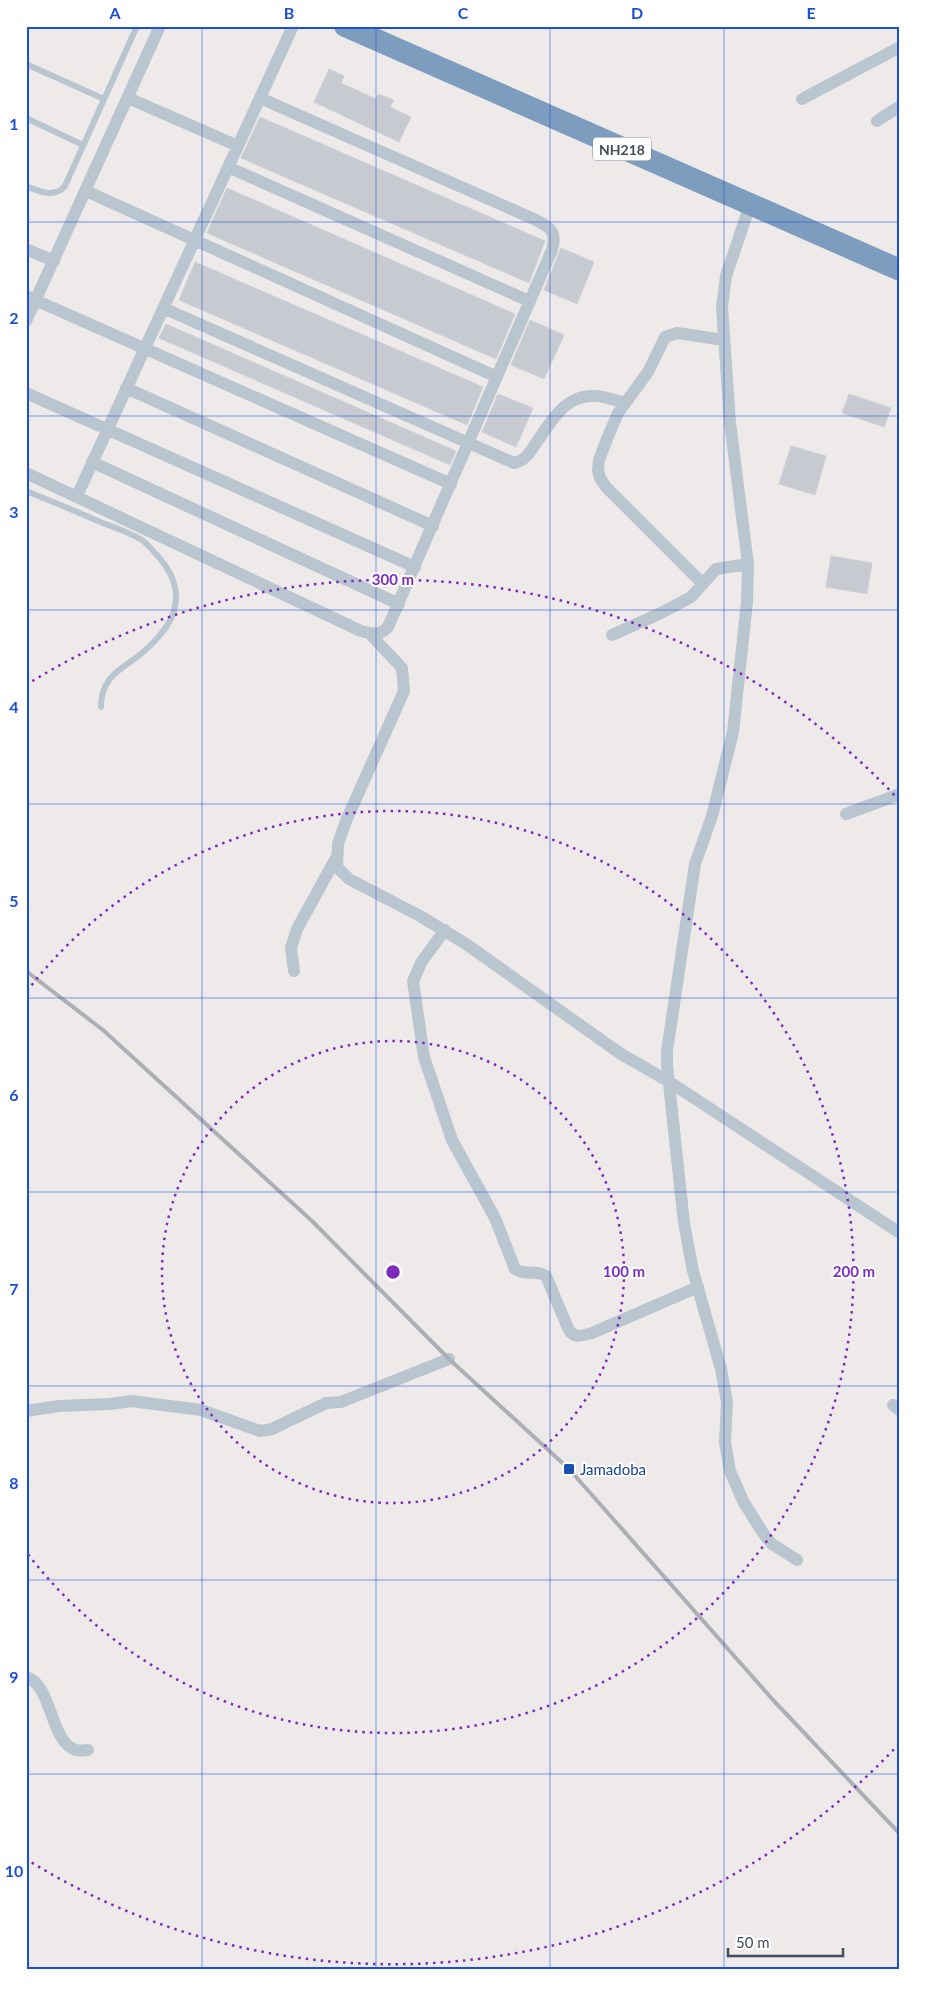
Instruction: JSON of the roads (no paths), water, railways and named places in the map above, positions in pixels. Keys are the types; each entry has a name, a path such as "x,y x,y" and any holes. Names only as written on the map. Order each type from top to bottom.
{"highway":[{"name":"NH218","path":"345,26 900,270"}],"street":[{"path":"26,321 31,298 54,261 160,26"},
{"path":"77,496 293,26"},
{"path":"802,99 900,47"},
{"path":"128,98 238,146"},
{"path":"26,473 361,631 378,634 384,632 388,627 469,444 529,301 554,241 553,233 548,226 260,98"},
{"path":"877,121 900,106"},
{"path":"228,167 529,301"},
{"path":"86,191 497,377"},
{"path":"750,205 726,276 722,307 730,423 748,564 747,602 735,717 712,816 695,864 668,1051 668,1081 684,1223 698,1287 721,1368 727,1402 725,1442 730,1471 743,1501 763,1533 772,1544 797,1560"},
{"path":"26,249 54,261"},
{"path":"31,298 451,484"},
{"path":"163,308 514,463 520,462 529,454 562,408 574,399 584,396 596,396 625,403"},
{"path":"703,584 606,486 600,478 599,460 618,413 648,372 661,343 670,334 677,333 724,340"},
{"path":"126,388 433,526"},
{"path":"26,392 416,566"},
{"path":"92,462 399,604"},
{"path":"612,635 679,604 690,597 716,570 748,564"},
{"path":"370,634 402,668 404,691 391,724 346,821 338,844 337,867 349,879 445,930 567,1014 603,1042 668,1081 900,1233"},
{"path":"846,814 900,794"},
{"path":"294,971 291,948 298,929 336,858"},
{"path":"445,930 422,961 413,981 424,1056 452,1140 495,1218 515,1269 519,1272 541,1272 546,1276 568,1328 571,1334 575,1336 592,1333 698,1287"},
{"path":"26,1412 60,1406 110,1404 131,1401 201,1410 260,1431 272,1429 326,1402 341,1402 449,1359"},
{"path":"26,1677 36,1682 63,1738 70,1747 77,1750 88,1750"}],"lane":[{"path":"26,186 44,192 53,193 61,191 137,26"},
{"path":"26,64 104,99"},
{"path":"26,118 83,145"},
{"path":"26,491 141,540 158,556 171,574 175,585 177,605 171,620 142,653 107,681 101,694 101,707"}],"railway":[{"path":"26,971 103,1030 312,1221 449,1359 569,1469 773,1700 900,1834"}],"place":[{"name":"Jamadoba","path":"569,1469"}]}
